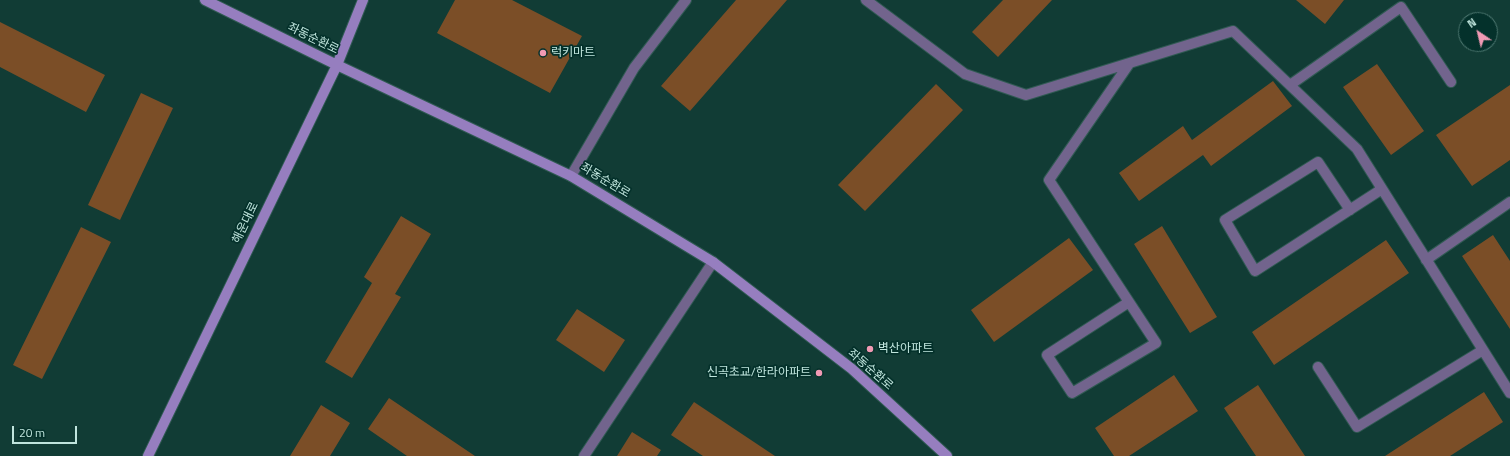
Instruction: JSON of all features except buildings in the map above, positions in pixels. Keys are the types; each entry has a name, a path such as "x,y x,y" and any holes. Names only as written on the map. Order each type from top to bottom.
{"street":[{"name":"좌동순환로","path":"205,0 337,65 571,176 713,262 852,369 947,456"},
{"name":"해운대로","path":"148,456 337,65 363,0"}],"lane":[{"path":"571,176 634,68 686,0"},
{"path":"866,0 965,74 1026,95 1233,31 1357,149 1510,393"},
{"path":"1290,85 1401,7 1451,82"},
{"path":"1129,64 1049,180 1156,343 1072,393 1047,355 1129,302"},
{"path":"1350,210 1318,162 1225,220 1255,271 1350,210 1382,189"},
{"path":"1426,260 1510,202"},
{"path":"584,456 713,262"},
{"path":"1318,367 1358,427 1483,350"}],"place":[{"name":"럭키마트","path":"543,53"},
{"name":"벽산아파트","path":"870,349"},
{"name":"신곡초교/한라아파트","path":"819,373"}]}
